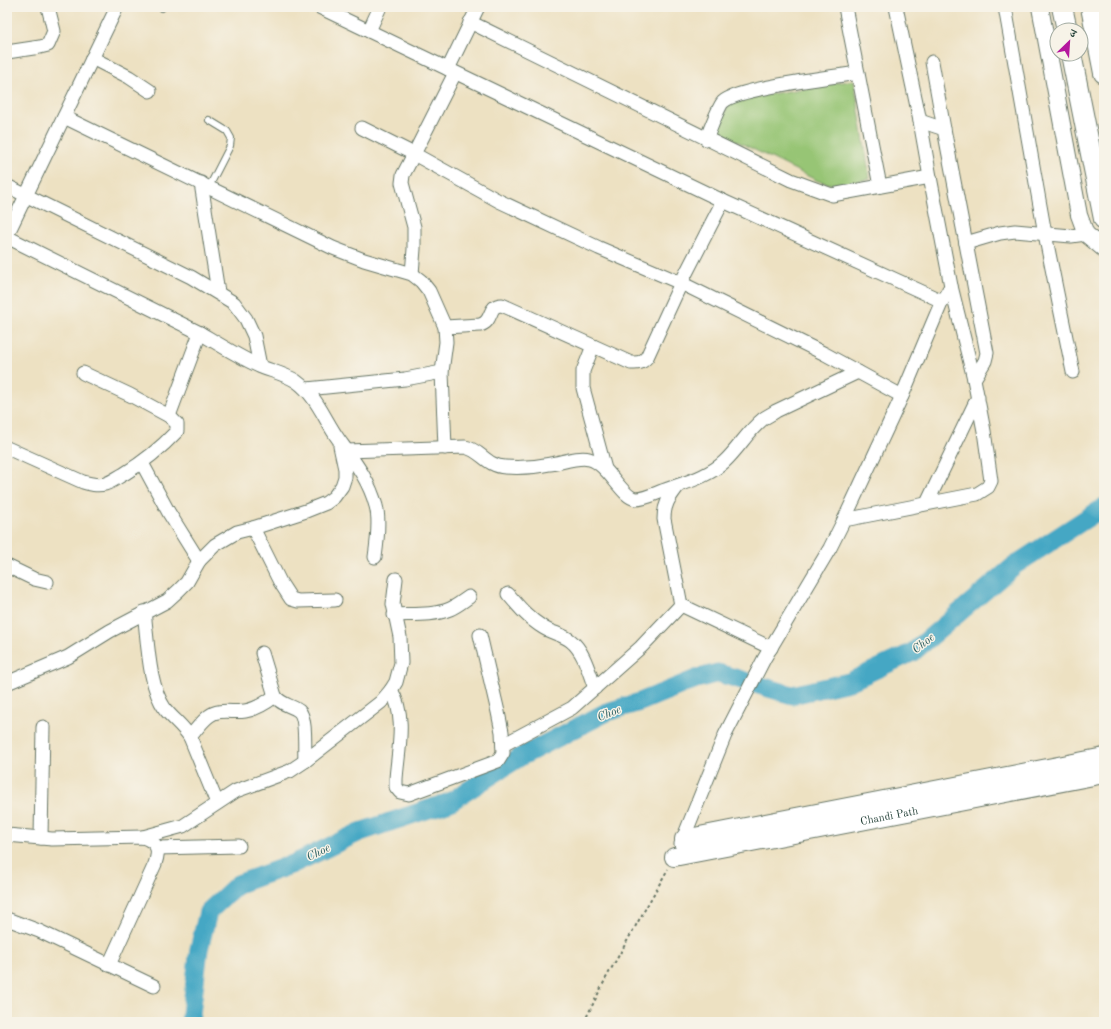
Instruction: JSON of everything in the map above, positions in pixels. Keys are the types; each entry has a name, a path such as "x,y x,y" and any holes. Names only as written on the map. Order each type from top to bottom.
{"main road":[{"path":"1062,7 1065,22"},
{"path":"1096,10 1104,73"},
{"path":"1073,62 1104,219"},
{"name":"Chandi Path","path":"684,839 1104,757"},
{"name":"Chandi Path","path":"674,857 1102,776"}],"street":[{"path":"7,52 48,45 54,31 48,7"},
{"path":"117,7 7,236 200,334 224,348 260,366 294,380 307,389 319,405 338,439 361,471 370,487 377,507 377,539 375,557"},
{"path":"319,7 723,201 942,301"},
{"path":"369,31 380,7"},
{"path":"412,274 414,227 402,182 403,175 452,71 470,22 478,7"},
{"path":"845,7 880,186"},
{"path":"844,520 977,494 988,487 991,481 978,397 951,286 920,121 896,7"},
{"path":"1006,7 1045,234 1073,372"},
{"path":"1040,7 1079,215 1086,234 1104,249"},
{"path":"470,22 791,180 832,195 930,177"},
{"path":"92,58 129,77 150,91"},
{"path":"932,62 987,353 985,361 974,379"},
{"path":"706,139 722,103 735,96 767,88 858,73"},
{"path":"64,117 347,254 412,274 421,281 429,291 445,327 446,342 442,372 445,448"},
{"path":"920,121 944,129"},
{"path":"362,128 414,154 499,201 599,248 681,283 858,372 902,396"},
{"path":"205,185 218,292"},
{"path":"7,186 27,194 191,277 234,303 246,319 254,336 260,366"},
{"path":"445,327 485,324 495,307 502,305 631,363 643,362 647,357 681,283 723,201"},
{"path":"966,242 1000,233 1015,231 1071,236 1086,234"},
{"path":"674,857 684,839 725,735 764,660 830,548 902,396 942,301 951,286"},
{"path":"169,416 200,334"},
{"path":"593,346 583,371 583,388 605,469"},
{"path":"307,389 405,379 442,372"},
{"path":"347,451 465,447 471,448 485,460 500,466 548,465 586,458 599,463 627,495 635,499 678,486 715,469 724,462 763,419 776,411 858,372"},
{"path":"7,448 76,479 94,485 112,481 142,463 160,449 178,431 177,424 169,416 130,395 83,373"},
{"path":"927,503 978,397"},
{"path":"7,683 68,657 110,631 167,601 187,582 199,561 216,544 237,532 306,511 326,503 334,497 342,486 345,469 343,454 338,439"},
{"path":"142,463 169,513 199,561"},
{"path":"678,486 668,500 664,509 664,519 681,605"},
{"path":"253,528 280,582 291,599 298,601 336,600"},
{"path":"7,566 34,579 47,582"},
{"path":"7,835 42,838 143,837 183,826 217,803 247,786 290,771 381,702 396,682 401,663 400,637 393,604 396,579"},
{"path":"508,594 522,611 532,620 545,629 571,641 582,655 595,688"},
{"path":"394,614 439,612 451,609 469,597"},
{"path":"681,605 771,648"},
{"path":"503,745 572,708 641,647 681,605"},
{"path":"144,612 151,671 158,696 165,708 185,729 190,737 217,803"},
{"path":"391,690 397,699 400,709 396,779 396,787 400,792 409,794 498,761 503,753 503,745 498,712 480,635"},
{"path":"262,653 279,701 300,712 304,718 305,761"},
{"path":"190,737 209,716 217,712 246,711 261,706 276,696"},
{"path":"42,838 43,727"},
{"path":"109,965 158,856 157,848 152,841 143,837"},
{"path":"157,848 239,846"},
{"path":"7,919 39,932 154,986"}],"lane":[{"path":"205,185 230,146 231,138 227,131 209,120"}],"path":[{"path":"584,1022 606,978 674,857"}],"green space":[{"path":"854,80 870,179 833,185 818,181 716,131 728,106 736,100"}],"waterway":[{"name":"Choe","path":"190,1022 199,949 208,912 238,884 293,864 360,832 450,802 520,757 607,712 640,702 696,679 718,673 792,695 849,682 913,652 1015,565 1104,507"}]}
